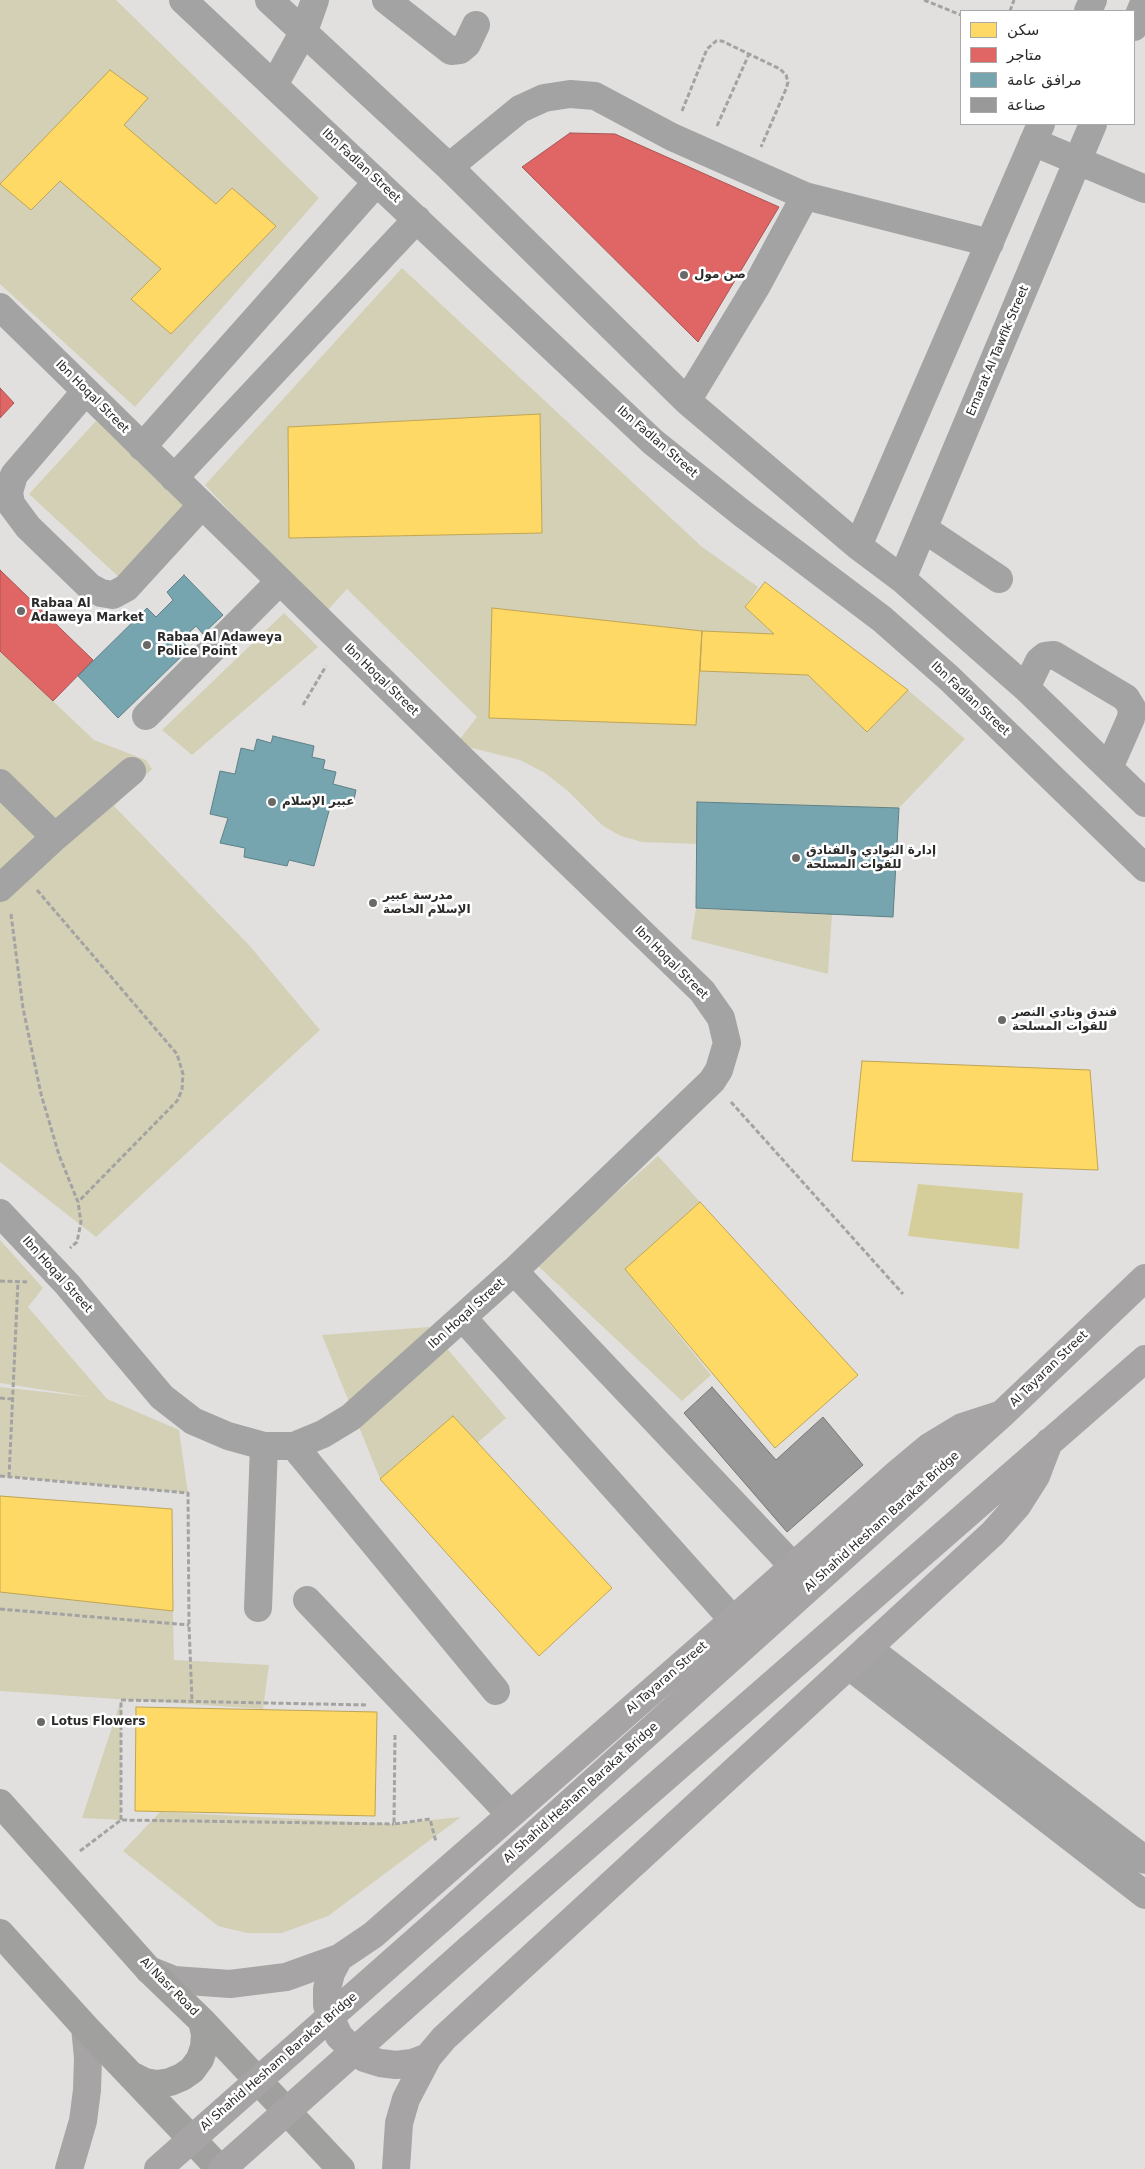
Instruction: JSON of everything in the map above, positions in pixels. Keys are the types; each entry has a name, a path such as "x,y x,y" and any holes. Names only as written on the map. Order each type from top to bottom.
{"highway":[{"name":"Al Nasr Road","path":"0,1803 149,1970 202,2021 341,2169"},
{"path":"0,1933 85,2027 221,2169"},
{"path":"133,2076 144,2082 164,2083 182,2077 192,2070 200,2059 204,2047 205,2034 202,2021"}],"main road":[{"name":"Al Tayaran Street","path":"149,1970 174,1980 230,1984 286,1977 339,1958 373,1936 510,1814 734,1620 898,1472 929,1447 962,1427 1002,1414 1145,1278"},
{"path":"221,2169 470,1948 1145,1358"},
{"name":"Al Shahid Hesham Barakat Bridge","path":"158,2169 442,1918 1002,1414"},
{"path":"396,2169 399,2123 406,2099 428,2057 444,2038 993,1533 1017,1506 1036,1476 1049,1442"},
{"path":"339,1958 331,1973 327,1989 327,2005 332,2022 340,2036 364,2058 380,2064 396,2066 428,2057"},
{"path":"68,2169 83,2121 87,2090 88,2058 85,2027"}],"street":[{"name":"Ibn Fadlan Street","path":"183,0 653,442 743,514 820,571 897,632 948,678 1145,868"},
{"path":"269,0 449,167 687,401 858,546 902,579 1026,688 1145,803"},
{"path":"274,85 304,31 315,0"},
{"path":"386,0 451,51 460,50 467,44 476,25"},
{"path":"1135,25 1145,0"},
{"path":"449,167 520,109 544,98 570,94 596,96 672,137 805,196 990,243"},
{"name":"Emarat Al Tawfik Street","path":"902,579 1093,125"},
{"path":"858,546 1037,133 1078,161 1145,189"},
{"path":"142,447 377,182"},
{"path":"687,401 761,279 805,196"},
{"path":"174,478 417,219"},
{"name":"Ibn Hoqal Street","path":"0,307 85,392 702,991 721,1018 727,1043 719,1070 712,1081 514,1271 351,1417 323,1434 294,1446 264,1446 228,1436 193,1421 162,1397 67,1284 0,1213"},
{"path":"85,392 14,475 9,492 11,504 28,527 90,587 101,593 113,595 126,588 202,505"},
{"path":"924,528 1000,579"},
{"path":"146,716 280,581"},
{"path":"1026,688 1039,662 1045,656 1054,655 1126,698 1132,708 1131,718 1109,768"},
{"path":"9,880 55,837 132,771"},
{"path":"0,783 55,837"},
{"path":"514,1271 793,1566"},
{"path":"463,1318 734,1620"},
{"path":"258,1608 264,1446"},
{"path":"294,1446 496,1691"},
{"path":"307,1600 510,1814"},
{"path":"859,1657 1145,1860"},
{"path":"859,1657 1145,1895"}],"path":[{"path":"924,0 960,14"},
{"path":"672,137 710,45 722,41 780,68 786,75 788,82 750,172"},
{"path":"706,152 749,54"},
{"path":"303,705 317,678 345,645"},
{"path":"9,880 177,1054 183,1074 182,1090 176,1101 78,1202"},
{"path":"9,880 23,1008 40,1094 59,1155 78,1202 81,1222 77,1242 50,1267"},
{"path":"712,1081 903,1294"},
{"path":"9,1477 18,1281"},
{"path":"0,1398 12,1399"},
{"path":"0,1476 188,1493 189,1625 192,1702"},
{"path":"0,1609 189,1625"},
{"path":"121,1820 121,1700 376,1705"},
{"path":"394,1824 395,1725"},
{"path":"58,1868 121,1820 394,1824 430,1819 443,1874"}],"shaded area":[{"path":"0,0 116,0 319,198 135,407 0,284"},
{"path":"402,268 701,546 758,587 745,607 774,634 702,631 492,608 489,718 695,724 700,671 808,675 867,732 908,690 965,739 899,808 697,802 697,844 642,842 621,836 603,826 568,791 545,773 520,760 456,744 477,717 347,589 325,613 205,485","holes":["539,414 542,533 289,538 288,427"]},
{"path":"96,421 188,506 121,579 29,494"},
{"path":"284,613 318,647 192,755 162,730"},
{"path":"0,651 94,740 146,760 152,769 114,806 249,945 320,1030 96,1237 0,1162"},
{"path":"696,908 832,914 828,974 691,939"},
{"path":"658,1156 700,1202 625,1269 711,1375 682,1401 536,1264"},
{"path":"918,1184 1023,1193 1019,1249 908,1236"},
{"path":"0,1240 43,1288 28,1307 107,1399 179,1430 188,1493 0,1476 0,1387 90,1397 0,1383"},
{"path":"429,1327 506,1418 477,1443 453,1416 380,1479 322,1335"},
{"path":"0,1592 173,1611 174,1660 269,1665 263,1709 0,1691"},
{"path":"121,1700 121,1820 82,1818"},
{"path":"160,1812 394,1824 461,1817 328,1916 282,1933 247,1933 218,1926 123,1851"}],"building: سكن":[{"path":"110,70 148,98 124,125 216,204 232,188 276,226 171,334 131,299 161,269 60,181 31,210 0,184"},
{"path":"540,414 542,533 289,538 288,427"},
{"path":"765,582 908,690 867,732 808,675 700,671 702,631 774,634 745,607"},
{"path":"492,608 702,631 696,725 489,718"},
{"name":"فندق ونادي النصر للقوات المسلحة","path":"862,1061 1090,1070 1098,1170 852,1161"},
{"path":"700,1202 858,1375 775,1448 625,1269"},
{"path":"453,1416 612,1588 539,1656 380,1479"},
{"path":"0,1496 172,1509 173,1611 0,1592"},
{"path":"136,1707 377,1712 375,1816 135,1811"}],"building: متاجر":[{"name":"صن مول","path":"570,133 615,134 779,207 698,342 522,167"},
{"path":"0,388 14,403 0,418"},
{"name":"Rabaa Al Adaweya Market","path":"0,570 93,660 53,701 0,651"}],"building: مرافق عامة":[{"name":"Rabaa Al Adaweya Police Point","path":"184,575 223,615 203,634 196,626 181,640 189,649 118,718 78,676 147,608 156,617 173,600 167,592"},
{"name":"عبير الإسلام","path":"273,736 314,746 312,757 325,760 323,769 336,772 333,784 356,790 353,804 332,800 314,866 289,860 287,866 244,857 245,848 220,843 228,818 210,814 220,771 235,774 241,748 254,751 257,739 271,743"},
{"name":"إدارة النوادي والفنادق للقوات المسلحة","path":"697,802 899,808 893,917 696,908"}],"building: صناعة":[{"path":"712,1387 776,1460 823,1417 863,1465 787,1532 684,1413"}],"place":[{"name":"صن مول","path":"684,275"},
{"name":"Rabaa Al Adaweya Market","path":"21,611"},
{"name":"Rabaa Al Adaweya Police Point","path":"147,645"},
{"name":"عبير الإسلام","path":"272,802"},
{"name":"إدارة النوادي والفنادق للقوات المسلحة","path":"796,858"},
{"name":"مدرسة عبير الإسلام الخاصة","path":"373,903"},
{"name":"فندق ونادي النصر للقوات المسلحة","path":"1002,1020"},
{"name":"Lotus Flowers","path":"41,1722"}]}
